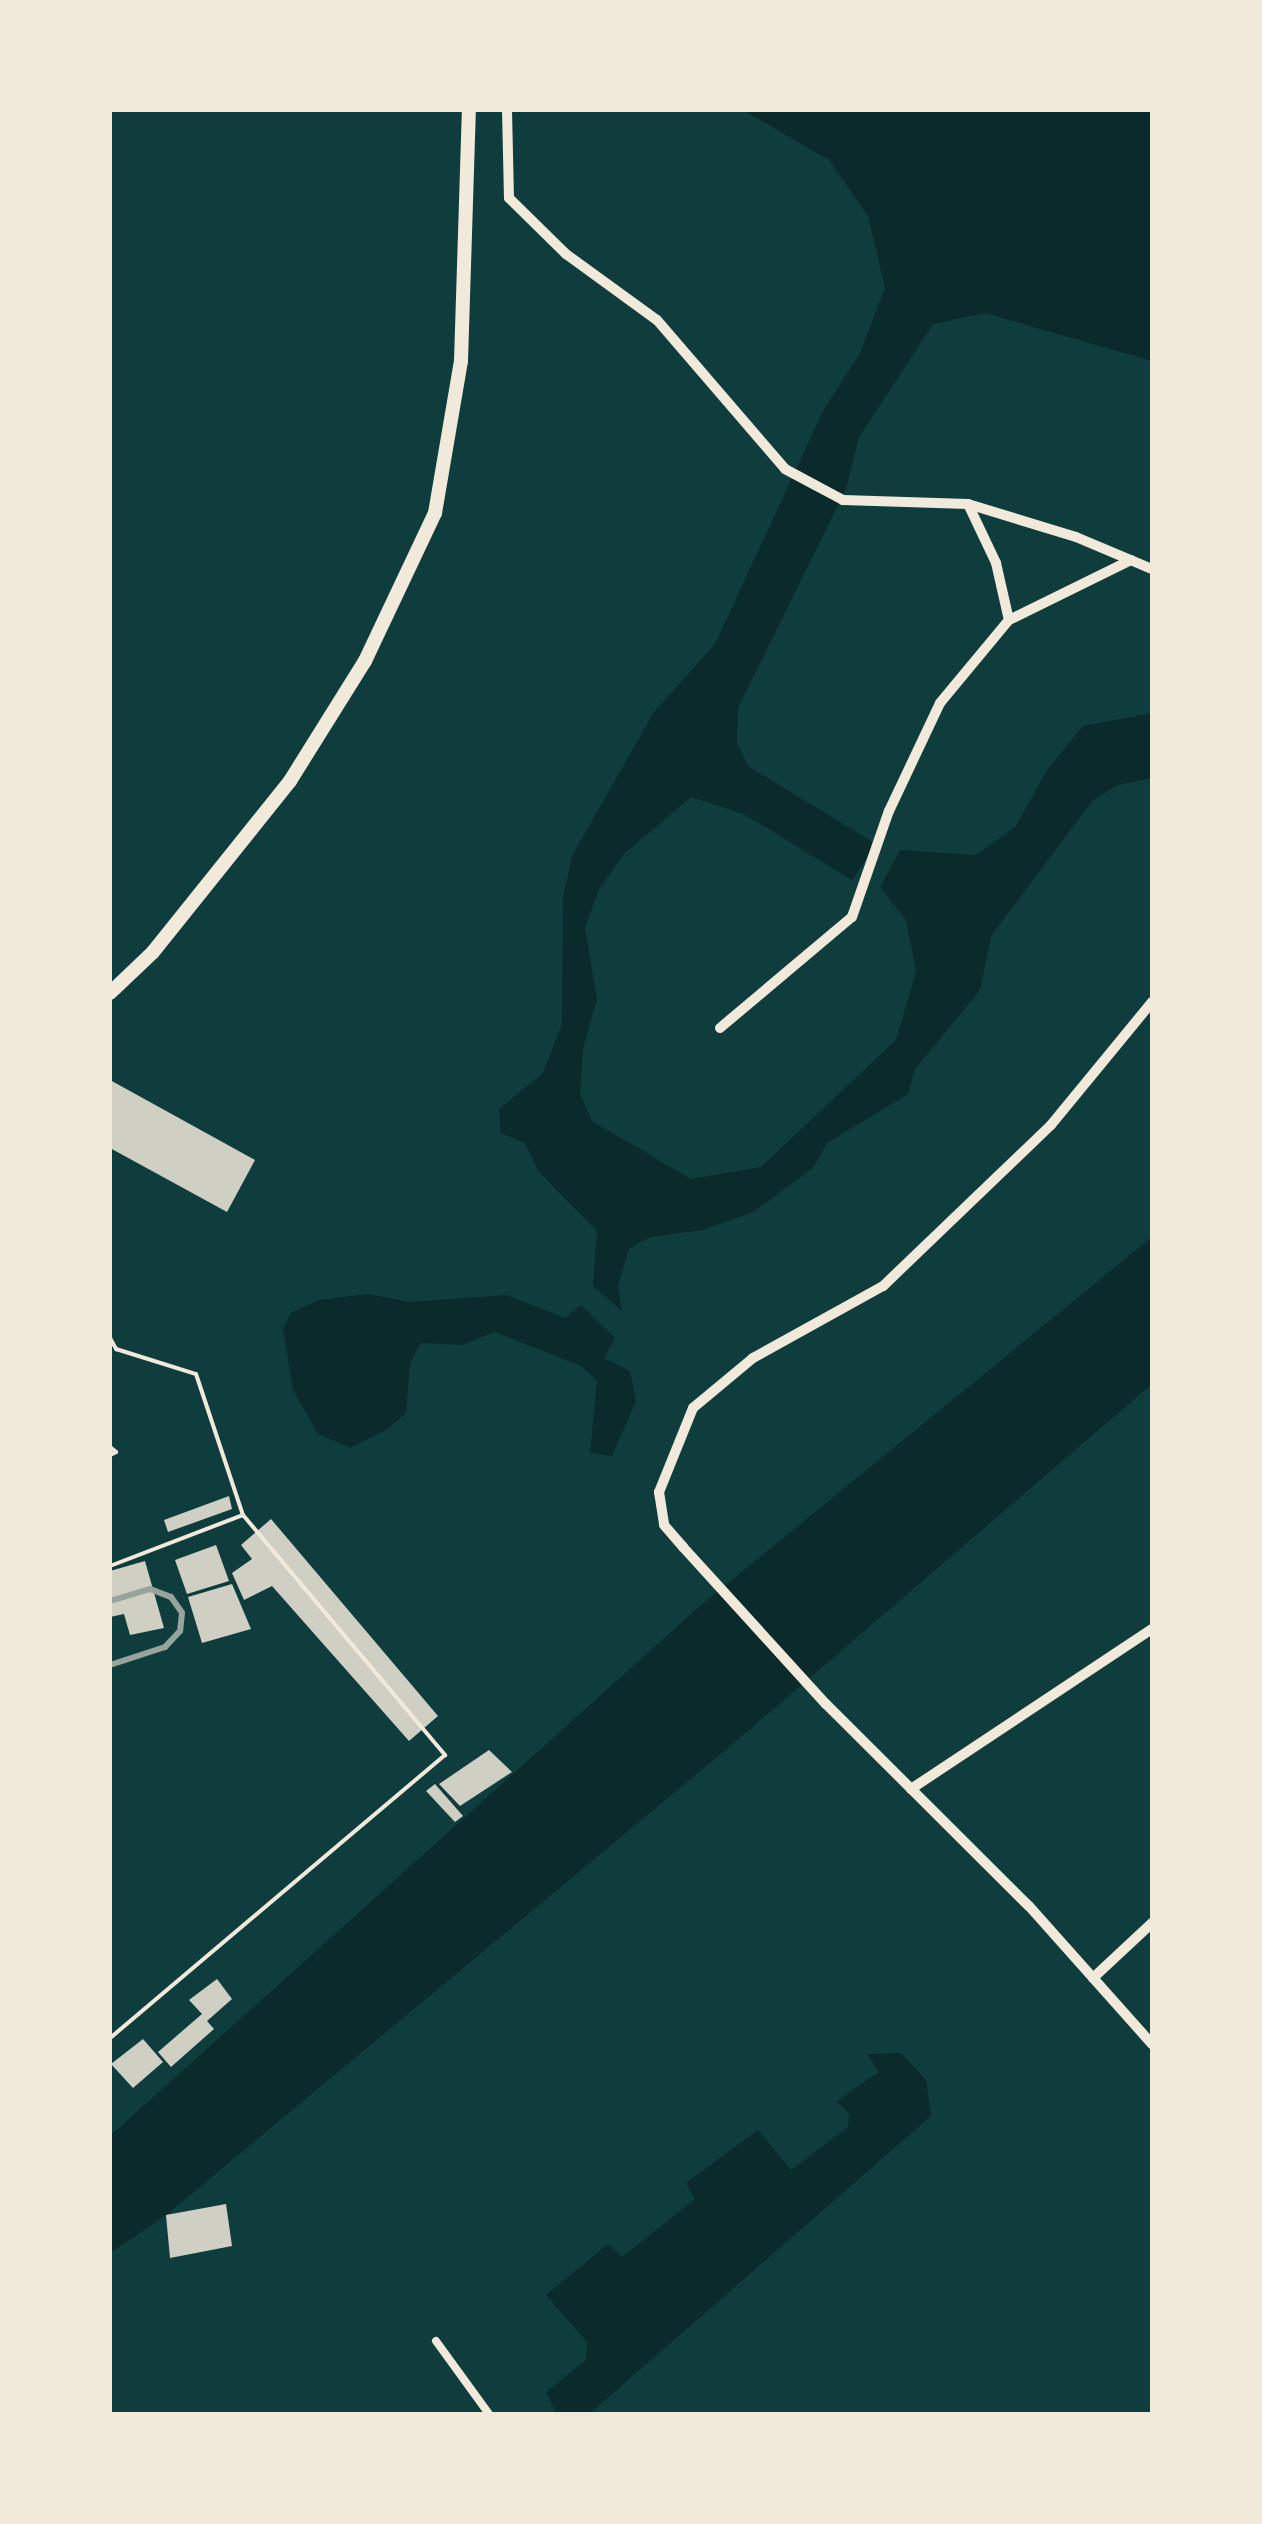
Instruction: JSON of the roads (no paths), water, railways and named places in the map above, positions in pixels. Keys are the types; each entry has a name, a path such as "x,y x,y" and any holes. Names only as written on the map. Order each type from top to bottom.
{"main road":[{"path":"110,993 153,952 290,781 365,661 435,513 460,361 469,110"}],"street":[{"path":"508,110 509,198 566,254 657,320 785,469 843,500 968,504 1152,569"},
{"path":"968,504 996,563 1009,620"},
{"path":"720,1028 852,917 889,812 940,703 1009,620 1131,560"},
{"path":"1152,1002 1051,1125 883,1286 753,1358 693,1408 659,1492 664,1525 721,1589 818,1696 1093,1978 1152,2044"},
{"path":"911,1789 1152,1628"},
{"path":"1093,1978 1152,1923"},
{"path":"436,2341 489,2414"}],"water":[{"path":"743,110 1152,110 1152,361 985,313 933,324 859,437 846,489 738,708 737,743 748,766 876,844 852,880 744,814 691,797 624,854 599,889 585,928 597,999 583,1049 580,1094 592,1121 691,1179 761,1167 896,1040 916,971 906,920 880,887 900,850 976,855 1016,826 1047,770 1083,726 1152,713 1152,778 1118,785 1092,801 991,936 980,990 915,1069 908,1094 827,1143 813,1168 753,1212 703,1230 650,1237 629,1249 618,1285 622,1311 593,1286 597,1231 539,1172 525,1143 501,1133 499,1109 543,1073 562,1024 563,896 573,854 654,712 715,644 824,409 859,355 885,288 868,216 829,160"},
{"path":"1152,1237 1152,1384 729,1747 166,2215 110,2253 110,2136 700,1606"},
{"path":"368,1294 409,1302 507,1295 565,1318 581,1305 615,1338 604,1358 630,1371 636,1401 612,1456 590,1453 597,1381 581,1366 495,1332 462,1345 420,1343 410,1364 406,1413 386,1430 350,1448 318,1434 293,1390 283,1329 291,1313 319,1300"},
{"path":"901,2053 926,2080 931,2116 589,2414 557,2414 546,2392 586,2360 587,2342 546,2295 608,2244 622,2257 695,2199 686,2183 758,2130 791,2170 848,2127 849,2114 837,2101 879,2072 867,2054"}],"railway":[{"path":"110,1601 150,1589 171,1597 182,1613 180,1631 165,1647 110,1665"}]}
